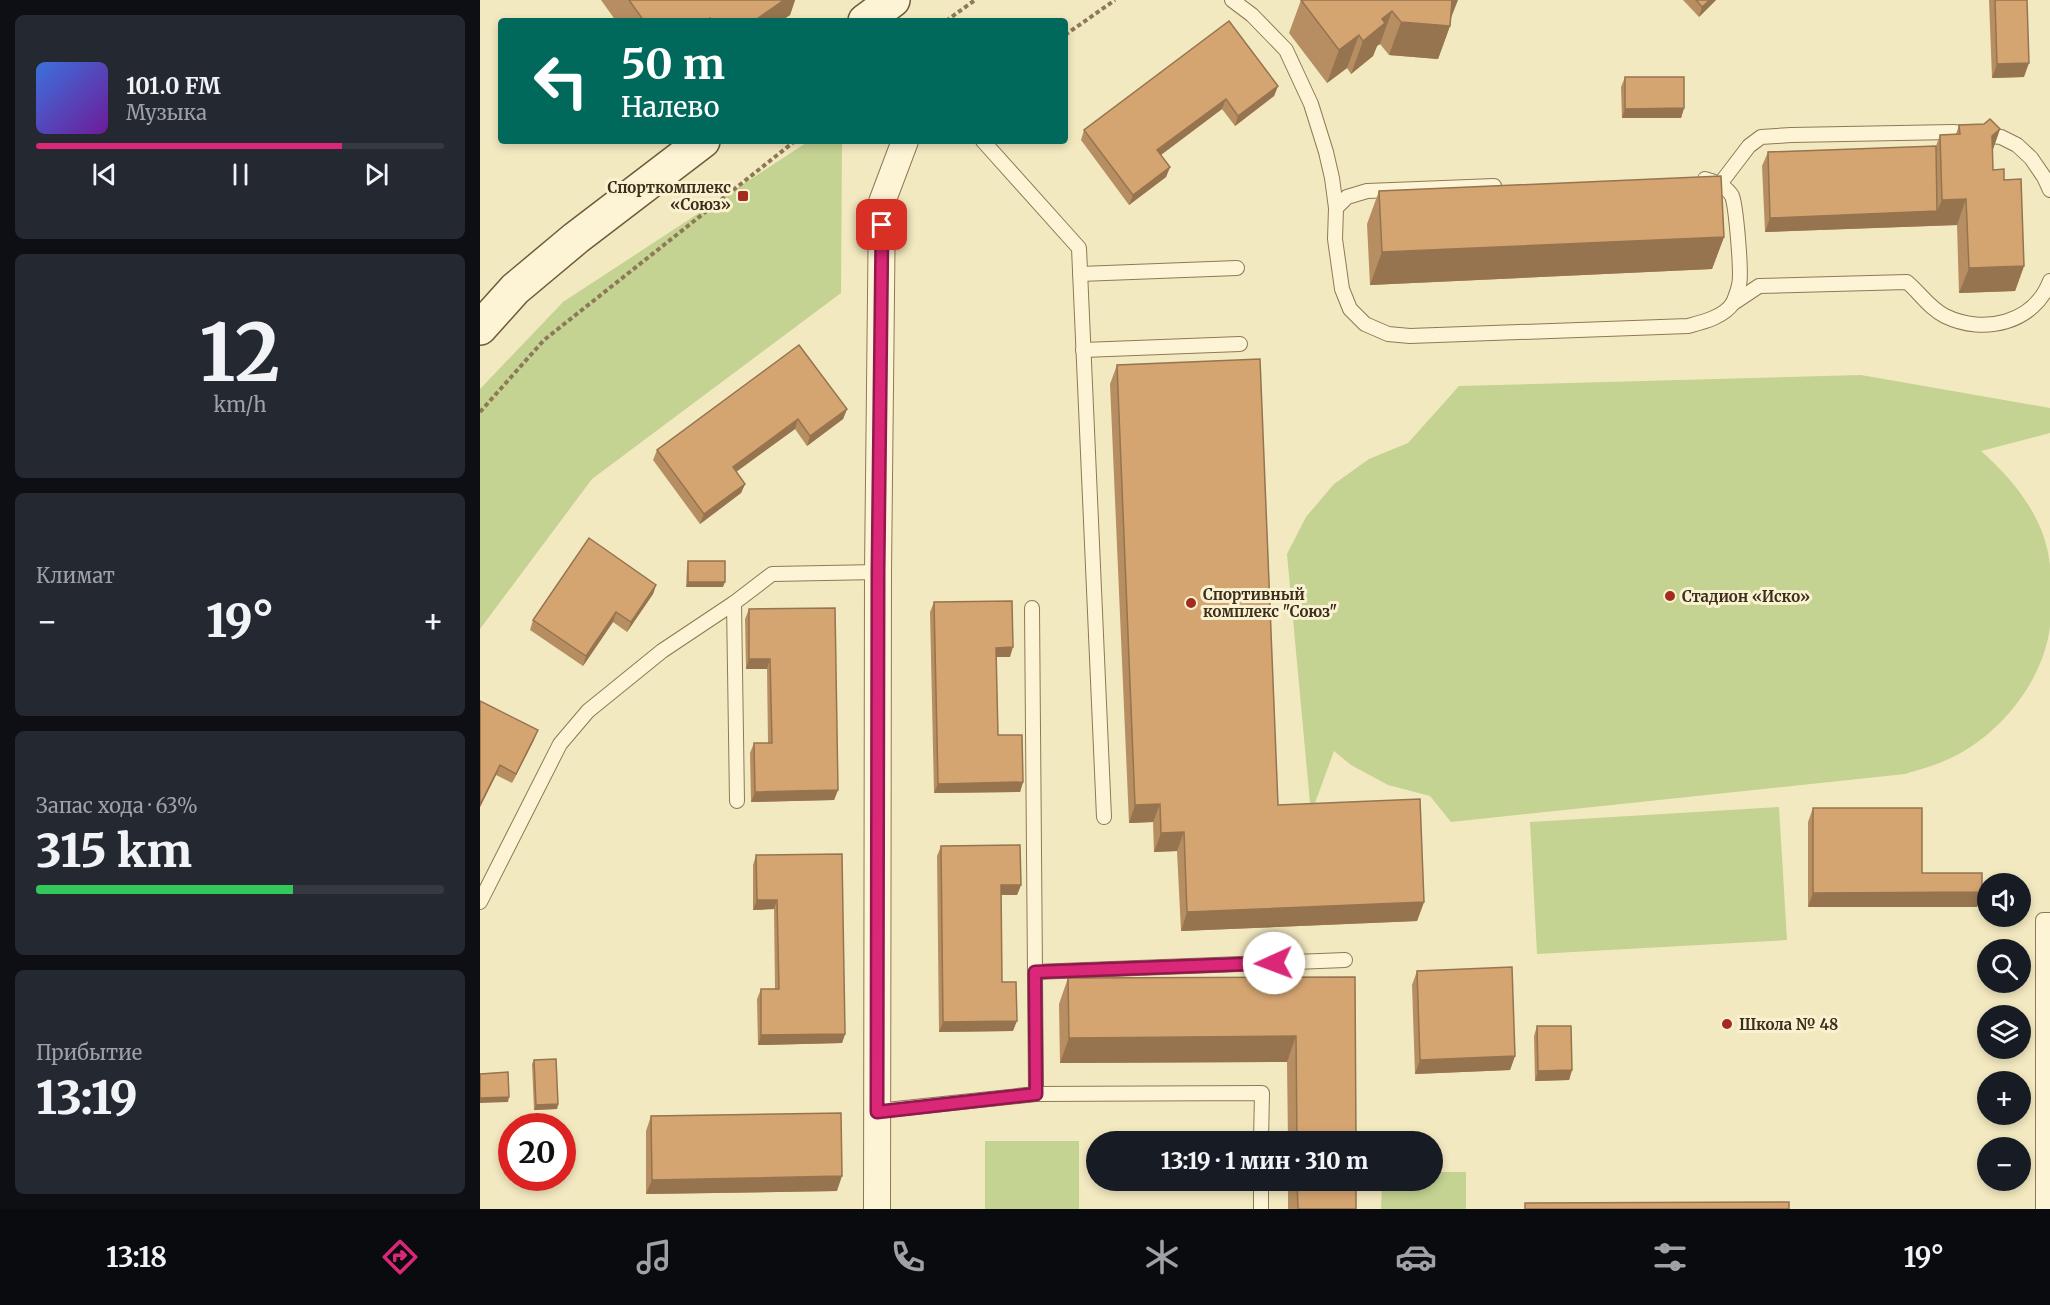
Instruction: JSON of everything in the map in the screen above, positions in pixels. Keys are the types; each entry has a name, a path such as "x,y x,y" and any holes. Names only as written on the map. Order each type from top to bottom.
{"main road":[{"path":"869,18 893,0"},
{"path":"480,328 515,289 576,238 699,144"}],"street":[{"path":"877,1209 878,572 882,202 904,144"}],"lane":[{"path":"1232,0 1252,15 1287,50 1311,104 1328,160 1336,208 1335,238 1341,289 1350,309 1365,324 1388,334 1422,335 1688,326 1705,322 1759,286 1907,282 1929,305 1943,315 1978,326 2015,319 2028,312 2046,291 2050,281"},
{"path":"1720,184 1749,146 1761,137 1953,132 2001,137 2017,146 2031,158 2050,189"},
{"path":"986,144 1079,248 1104,817"},
{"path":"1696,180 1708,179 1720,184 1732,196 1738,238 1740,284 1732,304"},
{"path":"1336,208 1347,197 1367,191 1510,186"},
{"path":"1080,274 1237,268"},
{"path":"1083,350 1240,344"},
{"path":"480,902 560,744 588,711 652,659 772,574 878,572"},
{"path":"734,603 737,801"},
{"path":"1032,608 1036,1094"},
{"path":"2043,1209 2043,920 2050,920"},
{"path":"1035,972 1345,960"},
{"path":"877,1112 1036,1094 1262,1093 1262,1131"},
{"path":"1261,1191 1261,1209"}],"path":[{"path":"950,18 975,0"},
{"path":"1068,33 1115,0"},
{"path":"480,412 544,340 791,144"}],"green space":[{"path":"804,144 842,144 841,293 592,479 480,629 480,389 563,302"},
{"name":"Стадион «Иско»","path":"1861,375 2050,408 2050,433 1981,451 2016,488 2042,532 2050,566 2050,626 2046,646 2030,684 2005,718 1974,745 1951,758 1905,774 1451,822 1430,796 1388,785 1351,765 1334,751 1311,814 1287,554 1306,517 1334,484 1369,459 1408,443 1459,386"},
{"path":"1779,807 1787,940 1537,954 1530,822"},
{"path":"985,1141 1079,1141 1079,1209 985,1209"},
{"path":"1443,1172 1466,1172 1466,1209 1381,1209 1382,1191 1443,1191"}],"building":[{"path":"629,0 784,0 758,18 642,18"},
{"path":"1301,0 1452,0 1450,26 1401,22 1392,11 1382,19 1385,23 1363,41 1359,35 1339,50"},
{"path":"1696,0 1710,0 1702,7"},
{"path":"1995,0 2027,0 2029,63 1997,64"},
{"path":"1229,21 1278,86 1238,116 1226,99 1157,150 1170,167 1133,195 1084,130"},
{"path":"1625,77 1684,77 1684,108 1625,109"},
{"path":"1990,119 2000,129 1992,136 1993,170 2004,169 2004,180 2021,179 2024,266 1969,268 1966,199 1942,200 1940,135 1960,134 1959,125 1984,124"},
{"path":"1936,146 1937,211 1770,218 1768,152"},
{"path":"1721,176 1724,237 1382,252 1379,191"},
{"path":"799,345 847,409 810,436 798,419 733,467 745,484 704,514 657,450"},
{"name":"Спортивный комплекс \"Союз\"","path":"1260,359 1278,805 1420,799 1424,902 1187,912 1184,832 1161,833 1160,804 1135,805 1117,365"},
{"path":"589,538 656,585 631,622 616,612 586,656 533,620"},
{"path":"688,561 725,561 725,582 688,582"},
{"path":"1012,601 1013,647 996,648 998,735 1022,735 1023,782 938,784 934,602"},
{"path":"835,608 838,790 755,792 754,743 772,743 770,659 749,659 749,609"},
{"path":"480,701 538,730 516,774 500,765 480,805"},
{"path":"1813,808 1922,808 1922,873 1977,873 1977,892 1813,893"},
{"path":"1020,845 1021,885 1001,885 1002,982 1016,982 1017,1021 943,1022 941,846"},
{"path":"842,854 845,1034 761,1035 761,989 779,989 777,900 757,900 756,855"},
{"path":"1512,967 1515,1056 1420,1060 1417,971"},
{"path":"1355,977 1356,1131 1297,1131 1296,1036 1069,1038 1068,978"},
{"path":"1537,1026 1571,1026 1572,1070 1538,1071"},
{"path":"556,1059 558,1104 536,1105 534,1060"},
{"path":"508,1072 509,1097 480,1098 480,1074"},
{"path":"841,1113 842,1176 652,1180 651,1116"},
{"path":"1297,1191 1356,1191 1356,1209 1298,1209"},
{"path":"1789,1202 1789,1209 1525,1209 1525,1203"}],"place":[{"name":"Спорткомплекс «Союз»","path":"743,196"},
{"name":"Стадион «Иско»","path":"1670,596"},
{"name":"Спортивный комплекс \"Союз\"","path":"1191,603"},
{"name":"Школа № 48","path":"1727,1024"}],"route":[{"path":"882,225 878,572 877,1112 1036,1094 1035,972 1274,963"}]}
